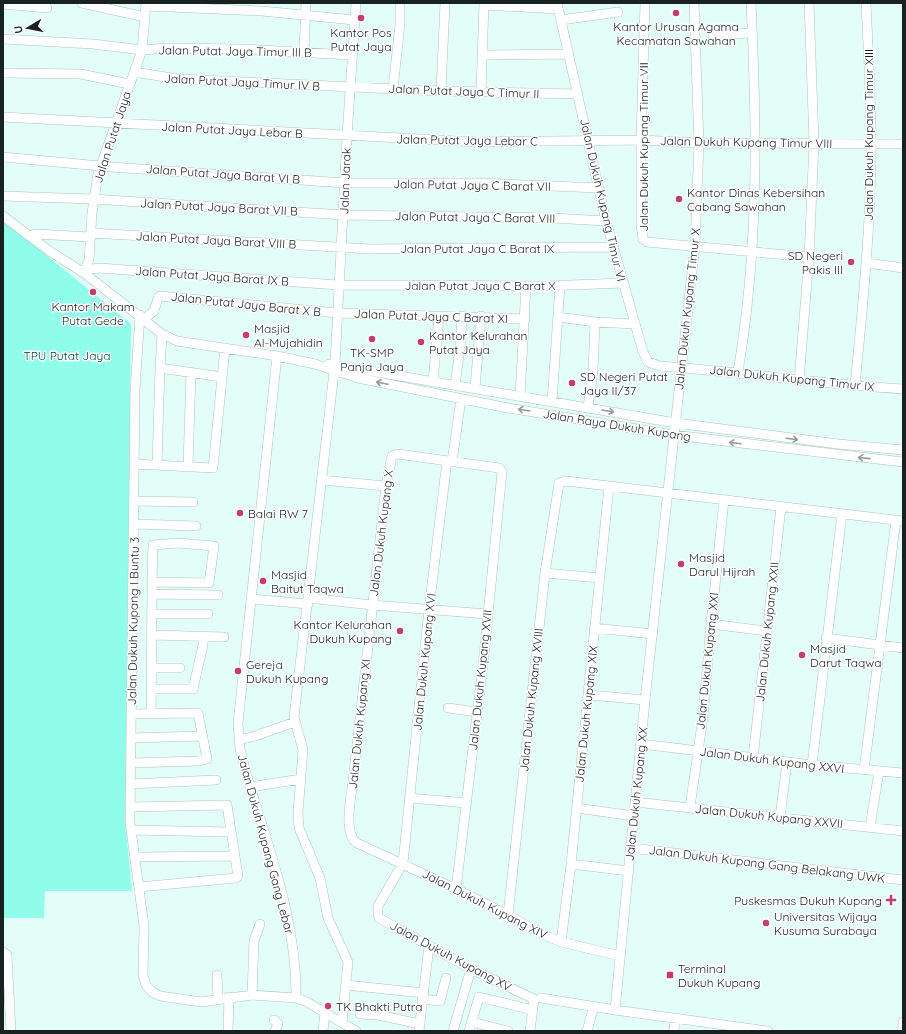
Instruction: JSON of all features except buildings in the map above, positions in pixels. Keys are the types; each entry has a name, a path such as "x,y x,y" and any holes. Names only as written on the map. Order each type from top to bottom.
{"street":[{"path":"3,4 16,3 47,8"},
{"path":"82,3 145,17"},
{"path":"304,53 306,3"},
{"name":"Jalan Jarak","path":"296,724 321,480 335,365 338,285 344,215 347,136 356,3"},
{"path":"393,89 400,24 400,3"},
{"path":"441,91 445,3"},
{"name":"Jalan Dukuh Kupang Timur VII","path":"645,3 641,140 641,225 644,239 647,242 695,245"},
{"name":"Jalan Dukuh Kupang Timur X","path":"676,423 695,245 699,142 694,3"},
{"path":"738,372 753,252 756,142 751,3"},
{"path":"799,380 809,257 814,143 809,3"},
{"name":"Jalan Dukuh Kupang Timur XIII","path":"855,386 867,263 871,144 866,3"},
{"path":"146,4 262,11 354,20"},
{"name":"Jalan Putat Jaya","path":"85,271 89,260 93,199 100,165 142,50 146,4"},
{"path":"482,92 484,4 558,6"},
{"name":"Jalan Dukuh Kupang Timur VI","path":"558,6 606,221 635,324 648,362 652,365 682,367"},
{"path":"561,20 618,12"},
{"path":"713,35 752,33"},
{"name":"Jalan Putat Jaya Timur III B","path":"3,39 94,44 142,50 167,48 242,49 352,55"},
{"path":"483,55 568,54"},
{"name":"Jalan Putat Jaya Timur IV B","path":"134,72 168,78 350,87"},
{"path":"3,73 81,74 129,84"},
{"name":"Jalan Putat Jaya C Timur II","path":"350,87 441,91 578,94"},
{"name":"Jalan Putat Jaya Lebar B","path":"3,117 347,136"},
{"name":"Jalan Putat Jaya Lebar C","path":"347,136 477,142 588,140"},
{"name":"Jalan Dukuh Kupang Timur VIII","path":"588,140 903,144"},
{"name":"Jalan Putat Jaya Barat VI B","path":"3,157 345,183"},
{"name":"Jalan Putat Jaya C Barat VII","path":"345,183 478,183 599,188"},
{"name":"Jalan Putat Jaya Barat VII B","path":"3,196 93,199 344,215"},
{"name":"Jalan Putat Jaya C Barat VIII","path":"344,215 552,218 606,221"},
{"path":"3,216 30,236 85,271 162,334 182,342 277,356 315,364 335,365"},
{"name":"Jalan Putat Jaya Barat VIII B","path":"30,236 35,234 91,235 341,248"},
{"path":"695,245 809,257"},
{"name":"Jalan Putat Jaya C Barat IX","path":"341,248 613,247"},
{"path":"867,263 903,268"},
{"name":"Jalan Putat Jaya Barat IX B","path":"85,271 99,268 338,285"},
{"name":"Jalan Putat Jaya C Barat X","path":"338,285 526,286 623,283"},
{"path":"552,402 560,285"},
{"path":"520,396 526,286"},
{"name":"Jalan Putat Jaya Barat X B","path":"142,317 154,311 160,296 337,313"},
{"name":"Jalan Putat Jaya C Barat XI","path":"337,313 525,318"},
{"path":"433,381 439,316"},
{"path":"455,386 462,316"},
{"path":"475,388 481,316"},
{"name":"Jalan Dukuh Kupang I Buntu 3","path":"142,317 135,389 135,524 130,807 131,830 144,926 143,976 146,985 152,992 170,998 201,1002 252,995 296,998"},
{"path":"558,317 595,322 635,324"},
{"path":"588,407 593,370 595,322"},
{"path":"157,465 162,334"},
{"path":"134,464 213,468 225,348"},
{"name":"Jalan Dukuh Kupang Gang Lebar","path":"277,356 238,716 239,740 250,787 290,926 295,957 296,998"},
{"name":"Jalan Raya Dukuh Kupang","path":"335,365 676,423 838,444 903,450"},
{"name":"Jalan Raya Dukuh Kupang","path":"335,365 401,387 461,399 674,435 903,462"},
{"name":"Jalan Dukuh Kupang Timur IX","path":"682,367 855,386 903,389"},
{"path":"160,368 222,378"},
{"path":"188,466 191,373"},
{"path":"401,387 403,376"},
{"name":"Jalan Dukuh Kupang XVI","path":"403,863 429,609 449,461 461,399"},
{"name":"Jalan Dukuh Kupang XX","path":"615,1010 642,744 645,700 676,423"},
{"name":"Jalan Dukuh Kupang X","path":"372,605 386,486 390,461 394,455 401,454 499,468 502,472"},
{"name":"Jalan Dukuh Kupang XVII","path":"456,889 468,803 502,472"},
{"path":"321,480 386,486"},
{"name":"Jalan Dukuh Kupang XVIII","path":"508,914 544,573 558,485 561,481 566,481 609,486"},
{"path":"609,486 899,520 864,770"},
{"name":"Jalan Dukuh Kupang XIX","path":"561,942 589,695 594,628 609,486"},
{"name":"Jalan Dukuh Kupang XXI","path":"690,807 703,717 724,500"},
{"path":"135,501 193,502"},
{"name":"Jalan Dukuh Kupang XXII","path":"753,758 781,507"},
{"path":"812,765 842,514"},
{"path":"135,524 196,526"},
{"path":"151,714 152,594 154,545 178,544 214,546 210,583 153,582"},
{"path":"544,573 600,578"},
{"path":"152,594 218,595"},
{"path":"251,599 372,605 487,614"},
{"name":"Jalan Dukuh Kupang XI","path":"354,841 350,834 349,824 372,605"},
{"path":"152,614 208,614"},
{"path":"711,624 766,631"},
{"path":"594,628 653,634"},
{"path":"152,635 224,637"},
{"path":"151,689 193,689 203,645 203,636"},
{"path":"826,638 903,648"},
{"path":"152,668 180,668"},
{"path":"589,695 645,700"},
{"path":"448,708 477,712"},
{"path":"131,714 198,713 206,760 131,763"},
{"path":"239,740 296,724 300,734 303,750 298,812 299,828 320,878 328,918 348,962 342,1022"},
{"path":"131,738 202,736"},
{"name":"Jalan Dukuh Kupang XXVI","path":"642,744 812,765 903,773"},
{"path":"780,817 787,762"},
{"path":"870,827 879,771"},
{"path":"250,787 301,779"},
{"path":"130,784 216,780"},
{"path":"409,798 468,803"},
{"name":"Jalan Dukuh Kupang XXVII","path":"635,802 903,831"},
{"path":"130,807 226,804 235,856 237,877 139,887"},
{"path":"576,808 634,816"},
{"path":"131,830 230,832"},
{"name":"Jalan Dukuh Kupang XIV","path":"354,841 508,914 538,932 561,942 620,956"},
{"name":"Jalan Dukuh Kupang Gang Belakang UWK","path":"631,848 903,880"},
{"path":"135,856 235,856"},
{"name":"Jalan Dukuh Kupang XV","path":"403,863 378,906 378,915 471,969 538,999 615,1010"},
{"path":"571,864 629,871"},
{"path":"252,995 254,942 260,924"},
{"path":"360,1014 378,1015 419,1028 429,946"},
{"path":"5,954 7,1020 11,1031"},
{"path":"453,1031 471,969"},
{"path":"217,975 218,999"},
{"path":"346,985 422,996 440,1001 446,978"},
{"path":"228,1031 229,997"},
{"path":"469,1031 480,997 533,1010"},
{"path":"296,998 325,1012 356,1031"},
{"path":"530,1031 533,1010 538,999"},
{"path":"587,1031 594,1006"},
{"path":"615,1010 739,1029 768,1031"},
{"path":"323,1031 325,1012"},
{"path":"674,1031 675,1018"},
{"path":"274,1020 278,1024 275,1031"},
{"path":"472,1022 508,1031"},
{"path":"902,1031 903,1022"}],"green space":[{"name":"TPU Putat Jaya","path":"3,220 131,324 125,819 132,891 45,891 44,918 3,918"}],"place":[{"name":"Kantor Urusan Agama Kecamatan Sawahan","path":"676,13"},
{"name":"Kantor Pos Putat Jaya","path":"361,18"},
{"name":"Kantor Dinas Kebersihan Cabang Sawahan","path":"679,199"},
{"name":"SD Negeri Pakis III","path":"851,262"},
{"name":"Kantor Makam Putat Gede","path":"93,292"},
{"name":"Masjid Al-Mujahidin","path":"246,335"},
{"name":"TK-SMP Panja Jaya","path":"372,339"},
{"name":"Kantor Kelurahan Putat Jaya","path":"421,342"},
{"name":"SD Negeri Putat Jaya II/37","path":"572,383"},
{"name":"Balai RW 7","path":"240,513"},
{"name":"Masjid Darul Hijrah","path":"681,564"},
{"name":"Masjid Baitut Taqwa","path":"263,581"},
{"name":"Kantor Kelurahan Dukuh Kupang","path":"400,631"},
{"name":"Masjid Darut Taqwa","path":"802,655"},
{"name":"Gereja Dukuh Kupang","path":"238,671"},
{"name":"Puskesmas Dukuh Kupang","path":"891,900"},
{"name":"Universitas Wijaya Kusuma Surabaya","path":"766,923"},
{"name":"Terminal Dukuh Kupang","path":"670,975"},
{"name":"TK Bhakti Putra","path":"328,1006"}]}
